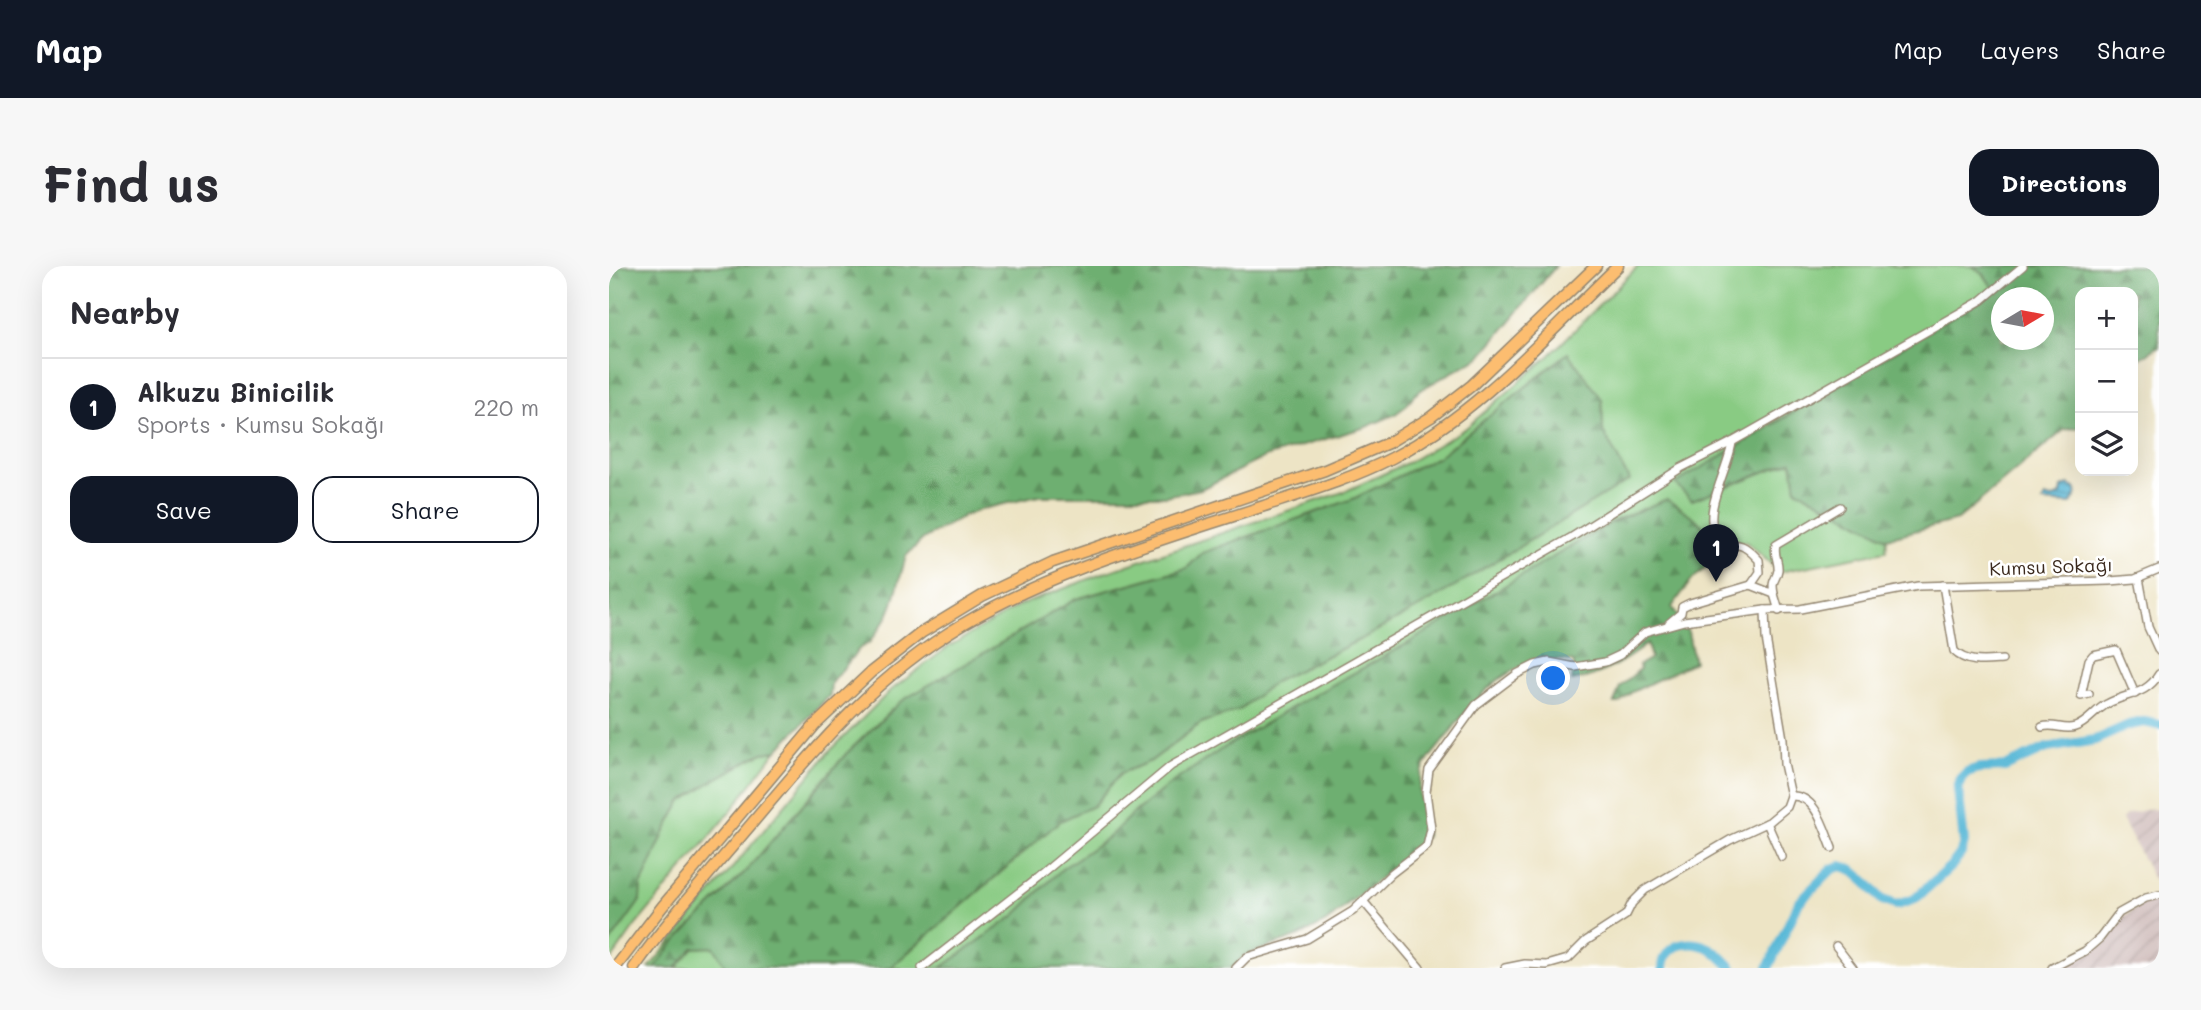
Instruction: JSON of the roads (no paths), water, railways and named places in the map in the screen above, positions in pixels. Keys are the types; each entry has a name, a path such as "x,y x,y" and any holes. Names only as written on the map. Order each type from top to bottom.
{"highway":[{"path":"615,968 662,907 815,724 871,671 921,633 982,596 1053,562 1337,465 1388,443 1430,417 1471,386 1596,266"},
{"path":"634,968 680,908 823,739 866,696 936,641 995,606 1048,581 1343,479 1400,454 1443,428 1477,402 1618,266"}],"street":[{"path":"922,968 1036,879 1171,766 1286,699 1408,633 1572,537 1681,468 1732,442 1982,300 2023,266"},
{"path":"1732,442 1731,456 1721,474 1711,520 1717,536 1748,549 1759,560 1760,572 1751,585"},
{"path":"1779,611 1772,582 1778,570 1774,552 1776,545 1840,507"},
{"name":"Kumsu Sokağı","path":"1663,627 1684,621 1765,610 1800,610 1918,586 2110,581 2139,578 2159,569"},
{"path":"2139,578 2148,627 2159,651"},
{"path":"1236,968 1247,957 1307,939 1353,911 1400,866 1427,846 1431,829 1426,792 1429,770 1476,705 1517,674 1535,665 1549,662 1574,667 1605,662 1620,655 1645,632 1673,621 1681,613 1682,607 1690,603 1751,585 1774,594"},
{"path":"1943,586 1955,651 1968,660 2002,660"},
{"path":"1505,968 1525,964 1547,965 1568,959 1586,941 1626,915 1632,903 1645,890 1730,840 1767,823 1787,807 1791,796 1766,638 1765,610"},
{"path":"2089,694 2081,696 2089,660 2093,655 2116,650 2135,694"},
{"path":"2042,727 2051,724 2066,729 2076,727 2106,704 2148,687 2159,674"},
{"path":"1791,796 1798,795 1811,803 1832,848"},
{"path":"1767,823 1782,857"},
{"path":"2052,968 2085,951 2100,938 2119,913 2146,898 2159,895"},
{"path":"1363,901 1420,968"},
{"path":"1836,946 1853,968"}],"water":[{"path":"2068,485 2076,491 2071,504 2043,502 2045,497 2051,499 2061,495 2062,488"}],"waterway":[{"path":"1768,968 1799,902 1832,869 1841,866 1851,869 1882,900 1897,905 1915,899 1952,865 1961,853 1964,842 1958,788 1961,778 1967,772 1979,768 2005,767 2047,748 2095,740 2129,725 2144,722 2159,725"},
{"path":"1663,968 1668,953 1680,945 1688,944 1711,949 1732,968"}],"place":[{"name":"Alkuzu Binicilik","path":"1716,582"}]}
